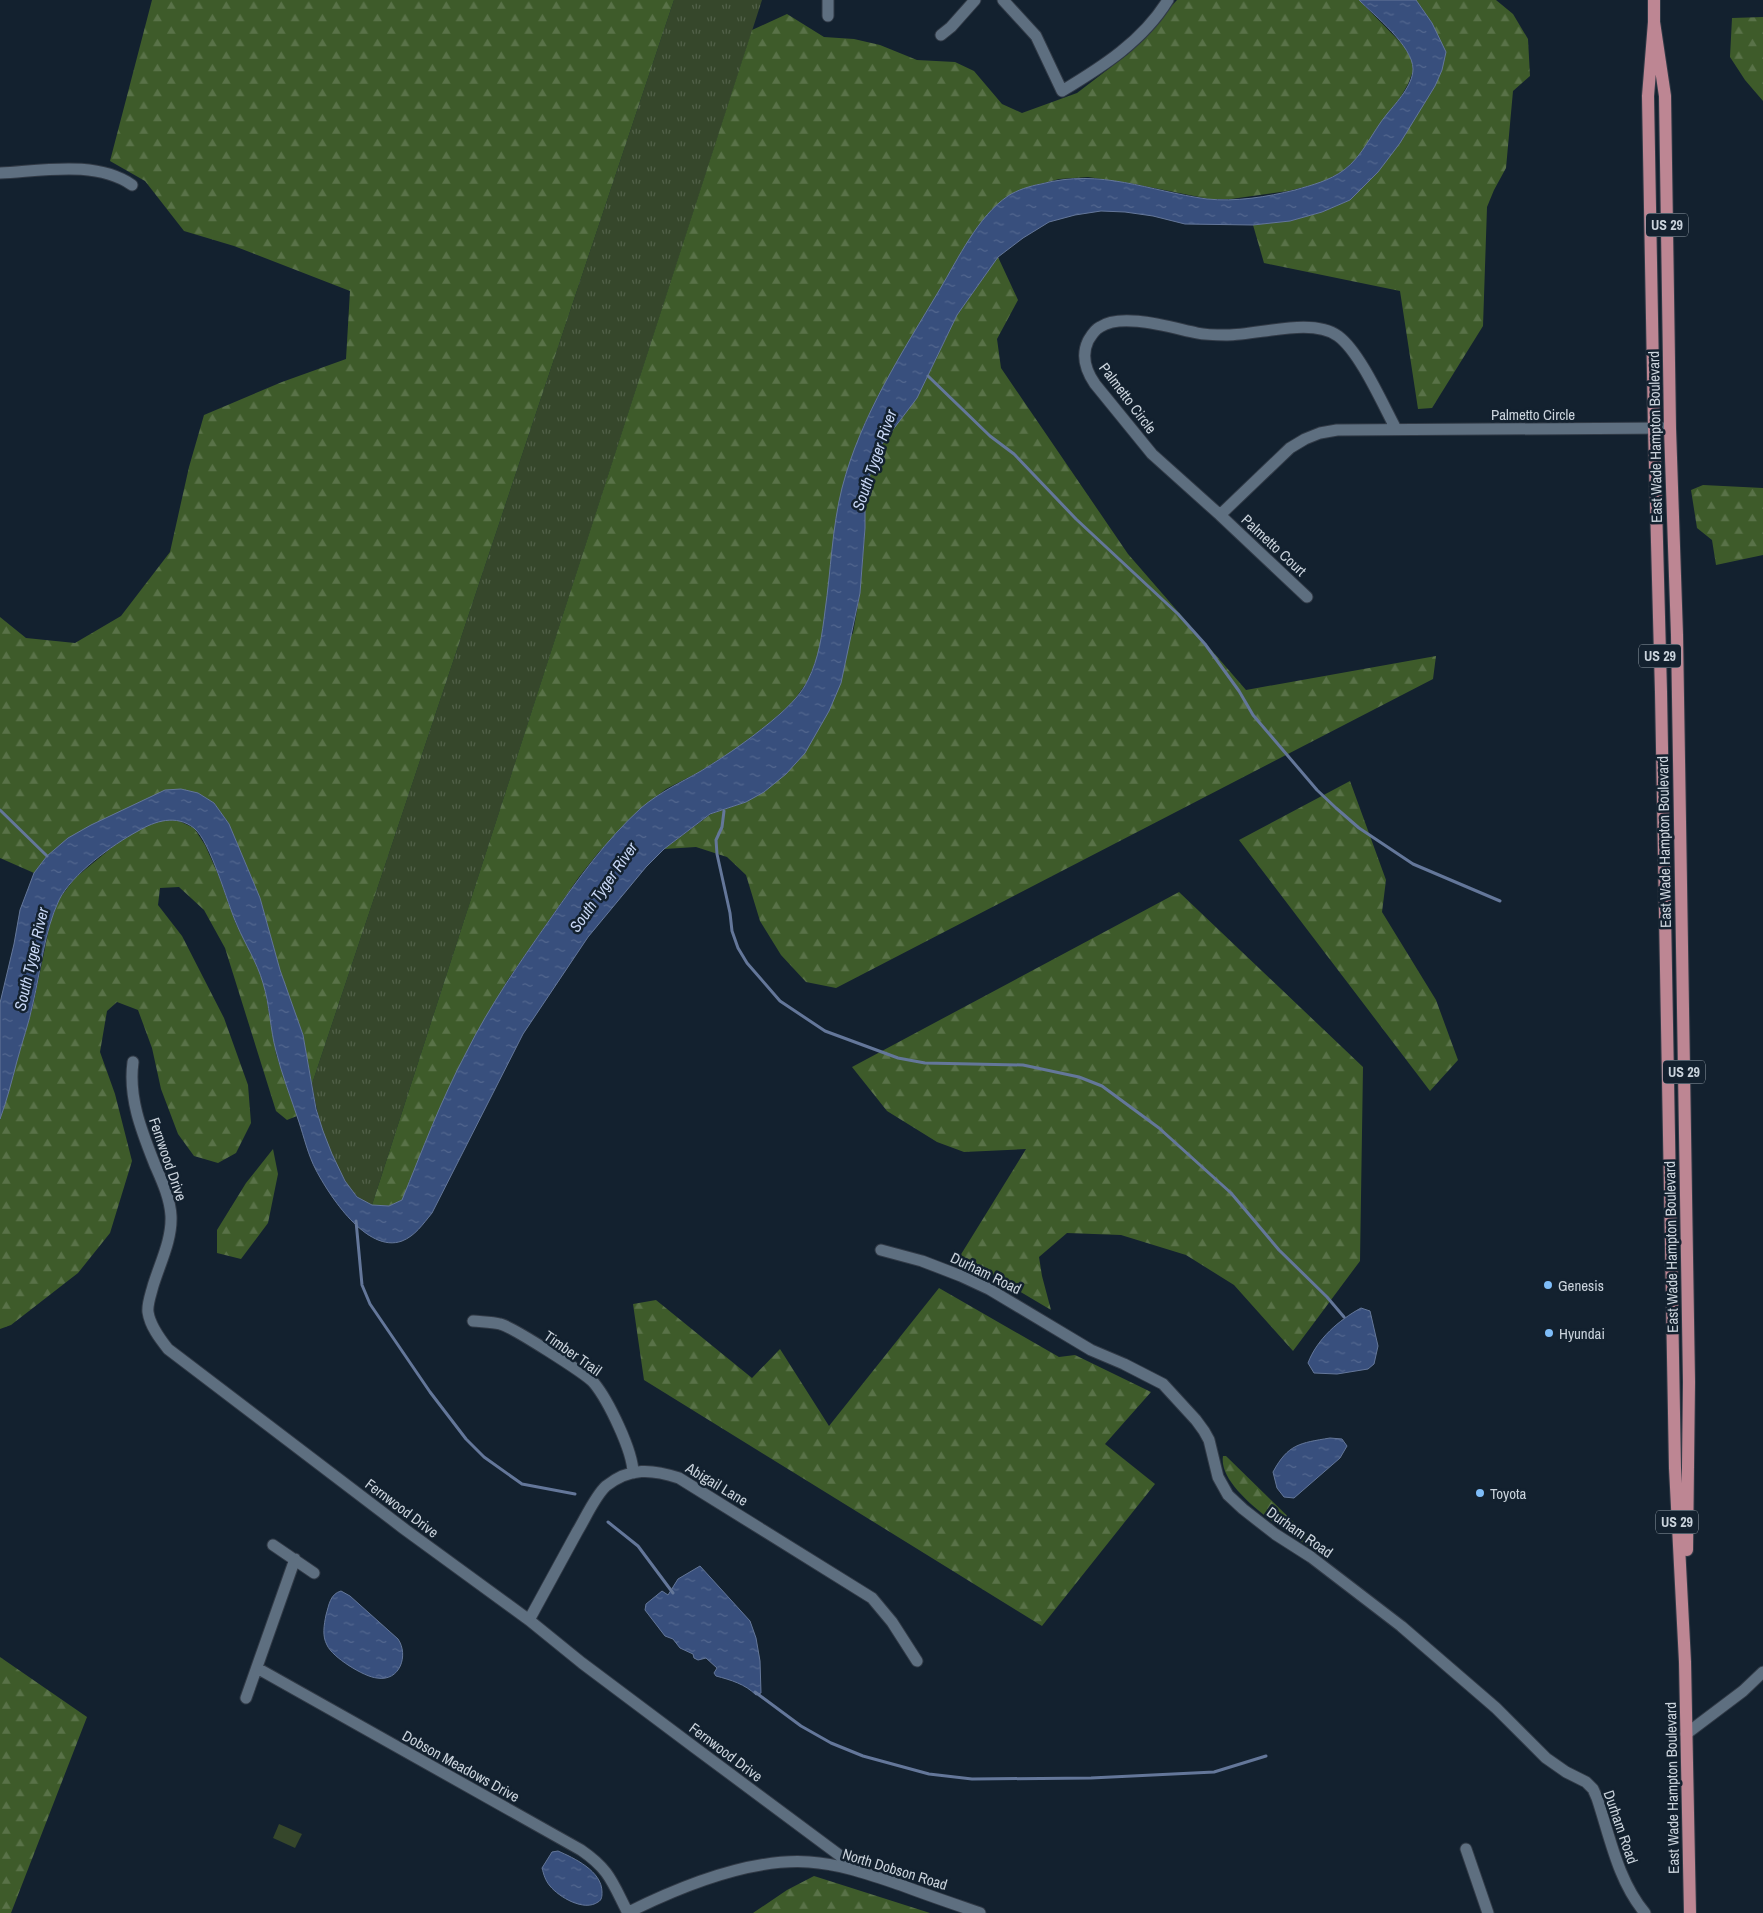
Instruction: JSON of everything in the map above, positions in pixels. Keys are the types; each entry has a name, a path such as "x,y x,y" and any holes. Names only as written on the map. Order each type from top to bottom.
{"main road":[{"name":"East Wade Hampton Boulevard","path":"1654,0 1648,96 1651,302 1661,692 1675,1468 1685,1662"},
{"name":"East Wade Hampton Boulevard","path":"1654,22 1665,96 1670,428 1677,635 1690,1382 1685,1662 1690,1913"},
{"path":"1649,175 1666,175"},
{"path":"1651,302 1668,303"},
{"path":"1653,380 1669,380"},
{"path":"1668,1086 1684,1086"},
{"path":"1671,1262 1687,1261"},
{"path":"1673,1381 1690,1382"}],"street":[{"path":"828,0 828,16"},
{"path":"941,35 951,27 975,0"},
{"path":"1004,0 1036,36 1062,92 1101,68 1136,39 1168,0"},
{"path":"0,173 90,169 113,174 132,185"},
{"name":"Palmetto Circle","path":"1396,429 1355,356 1338,336 1327,330 1314,327 1300,327 1234,335 1216,335 1139,322 1118,322 1099,327 1092,334 1086,349 1085,365 1089,375 1152,454 1220,515 1290,448 1320,433 1337,430 1396,429 1670,428"},
{"name":"Palmetto Court","path":"1220,515 1307,597"},
{"name":"Fernwood Drive","path":"133,1062 131,1086 140,1126 164,1185 171,1214 170,1234 151,1295 148,1312 159,1338 168,1349 185,1364 529,1620 627,1697 862,1872"},
{"name":"Durham Road","path":"881,1250 942,1268 989,1289 1092,1350 1148,1376 1169,1389 1196,1420 1209,1440 1218,1477 1228,1495 1275,1534 1311,1556 1401,1626 1496,1708 1546,1758 1586,1782 1593,1789 1622,1874 1634,1898 1645,1913"},
{"name":"Timber Trail","path":"474,1321 502,1324 554,1355 593,1382 605,1399 621,1432 633,1464 633,1473"},
{"name":"Abigail Lane","path":"529,1620 590,1508 605,1487 622,1477 642,1470 660,1472 679,1478 852,1584 872,1598 892,1622 917,1661"},
{"path":"273,1545 314,1573"},
{"path":"246,1698 295,1559"},
{"name":"Dobson Meadows Drive","path":"257,1668 580,1850 598,1863 610,1876 628,1913"},
{"path":"1686,1734 1743,1691 1763,1672"},
{"path":"1466,1848 1488,1913"},
{"name":"North Dobson Road","path":"628,1913 662,1896 752,1867 793,1862 810,1862 862,1872 980,1913"}],"green space":[{"path":"152,0 674,0 312,1084 303,1035 280,970 260,898 229,824 214,803 198,793 181,789 47,856 34,873 0,858 0,617 26,638 75,643 121,616 170,552 189,467 204,415 282,382 346,359 350,291 234,246 184,231 145,181 110,161"},
{"path":"674,0 762,0 372,1205 358,1197 347,1183 332,1157 326,1142 312,1084"},
{"path":"1177,0 1359,0 1405,47 1412,61 1413,71 1396,105 1385,117 1358,157 1343,171 1321,183 1288,191 1231,199 1209,199 1088,177 1059,179 1032,186 1008,196 990,212 920,323 879,394 863,427 843,487 823,632 819,653 807,682 792,703 766,726 734,750 699,772 666,789 640,809 598,853 579,877 507,981 446,1095 402,1200 389,1206 372,1205 752,30 787,14 824,37 854,39 880,45 917,60 955,62 974,71 1002,104 1022,113 1077,93 1128,54"},
{"path":"1416,0 1496,0 1513,14 1528,39 1530,76 1513,91 1506,168 1487,207 1483,326 1432,408 1418,409 1400,291 1264,263 1253,225 1290,221 1322,212 1350,200 1378,172 1435,86 1432,23"},
{"path":"1763,17 1763,101 1745,80 1730,57 1732,18"},
{"path":"998,257 1018,300 997,339 1001,368 1128,554 1246,690 1436,656 1433,679 836,988 806,982 781,955 760,921 746,875 727,857 696,847 664,849 711,814 746,802 853,633 860,593 865,505 872,462 882,444 917,398 957,315"},
{"path":"1703,485 1763,488 1763,555 1716,565 1712,540 1697,528 1691,490"},
{"path":"1350,781 1386,880 1382,912 1436,1000 1458,1060 1430,1091 1239,840"},
{"path":"166,819 179,821 194,828 205,845 218,874 236,924 254,959 264,984 276,1054 297,1116 287,1120 276,1111 225,948 204,910 179,887 160,888 158,905 182,936 224,1018 248,1085 251,1123 236,1153 218,1163 194,1156 178,1134 161,1089 152,1048 138,1010 117,1002 107,1011 100,1052 115,1094 132,1161 110,1233 78,1273 11,1325 0,1329 0,1119 33,1006 51,919 60,898 75,878 122,839 145,826"},
{"path":"1179,892 1363,1067 1360,1261 1293,1351 1234,1285 1186,1255 1121,1235 1067,1233 1039,1257 1051,1310 960,1256 1026,1149 964,1152 937,1142 887,1111 852,1067"},
{"path":"273,1149 278,1174 268,1223 241,1259 217,1253 217,1230 246,1183"},
{"path":"939,1288 1059,1357 1075,1355 1151,1392 1105,1444 1155,1484 1042,1626 644,1380 633,1304 656,1300 752,1378 780,1349 829,1426"},
{"path":"1223,1456 1226,1456 1325,1555 1323,1557 1261,1513 1245,1499 1225,1470"},
{"path":"0,1657 87,1717 11,1913 0,1913"},
{"path":"279,1824 302,1834 295,1848 273,1838"},
{"path":"814,1876 930,1913 753,1913 787,1890"}],"water":[{"name":"South Tyger River","path":"1359,0 1416,0 1432,23 1446,52 1442,70 1435,86 1400,143 1378,172 1350,200 1322,212 1290,221 1253,225 1185,224 1153,216 1125,212 1101,211 1075,215 1049,222 1023,238 998,257 957,315 917,398 882,444 872,462 865,505 860,593 841,683 829,711 805,753 786,774 764,792 746,802 710,814 664,849 646,867 588,937 523,1034 432,1213 415,1233 402,1241 389,1243 376,1239 351,1220 322,1181 308,1152 281,1069 274,1043 269,1008 258,968 237,925 206,846 194,828 180,821 166,820 151,824 138,831 94,861 65,890 59,900 50,925 30,1018 0,1119 0,1003 20,910 34,873 47,856 68,838 165,790 181,789 198,793 214,803 229,824 260,898 280,970 303,1035 316,1109 332,1154 345,1181 357,1197 372,1205 389,1206 402,1200 440,1107 475,1035 517,967 593,860 628,820 648,802 711,765 752,737 788,706 806,685 815,663 821,638 839,503 850,461 871,410 897,361 978,226 997,205 1015,192 1032,186 1063,180 1084,178 1104,180 1207,199 1229,200 1262,197 1295,190 1338,174 1357,158 1404,93 1413,69 1407,51 1400,41"},
{"path":"1361,1308 1370,1311 1378,1346 1374,1364 1368,1369 1337,1374 1314,1373 1308,1363 1317,1346 1337,1324"},
{"path":"1330,1438 1342,1439 1347,1446 1340,1458 1294,1498 1284,1497 1277,1488 1273,1472 1284,1456 1296,1446"},
{"path":"700,1566 750,1621 756,1638 760,1661 761,1693 756,1695 742,1685 716,1676 714,1673 717,1668 706,1658 698,1660 694,1658 693,1654 680,1648 673,1639 665,1636 645,1610 646,1604 662,1591 668,1595 678,1579"},
{"path":"341,1591 350,1596 398,1639 403,1652 402,1659 397,1672 392,1676 377,1678 364,1674 349,1666 335,1655 325,1642 324,1627 329,1604 332,1597"},
{"path":"558,1851 586,1866 597,1878 601,1884 602,1892 602,1898 599,1901 592,1905 572,1902 559,1895 550,1886 542,1868 552,1852"}],"waterway":[{"path":"928,376 990,436 1014,454 1076,519 1178,614 1205,644 1239,691 1253,715 1317,790 1336,808 1359,828 1413,864 1500,901"},
{"path":"0,810 47,856"},
{"path":"724,811 722,827 716,840 732,931 738,948 747,963 780,1001 825,1031 898,1058 925,1063 1023,1065 1079,1077 1102,1086 1159,1128 1231,1193 1279,1250 1327,1297 1344,1317"},
{"path":"356,1221 362,1285 370,1304 430,1392 466,1439 484,1457 522,1484 575,1494"},
{"path":"608,1522 638,1546 673,1593"},
{"path":"755,1692 801,1726 831,1743 863,1756 929,1774 972,1779 1091,1778 1214,1772 1266,1756"}],"place":[{"name":"Genesis","path":"1548,1285"},
{"name":"Hyundai","path":"1549,1333"},
{"name":"Toyota","path":"1480,1493"}]}
